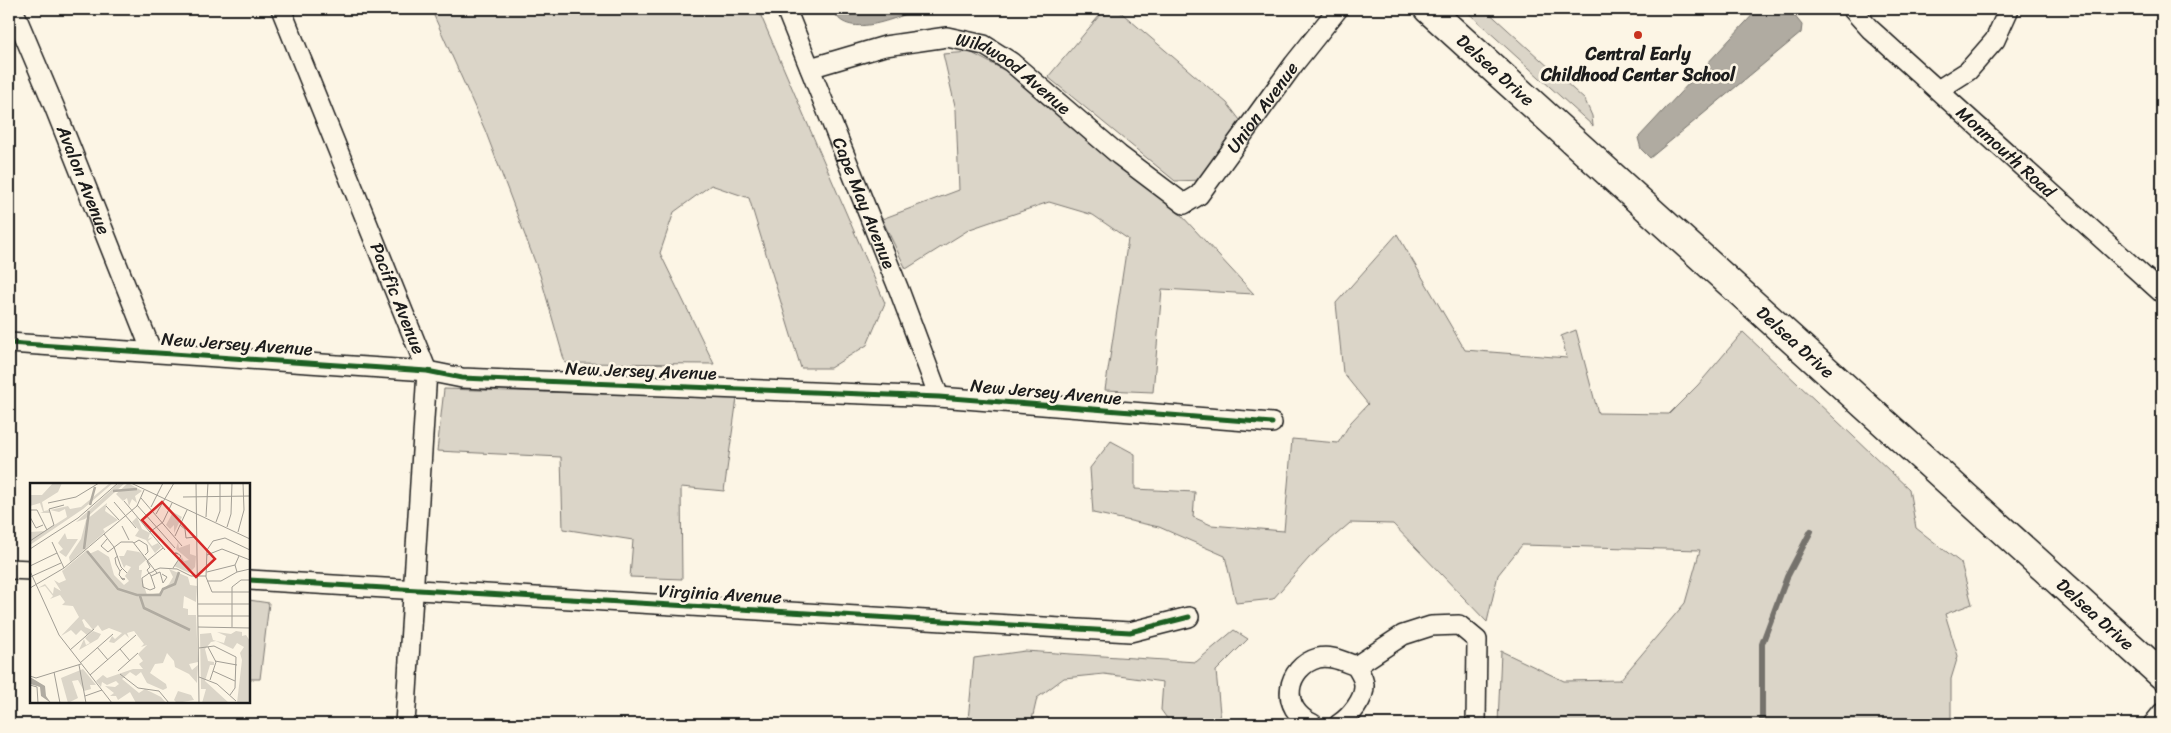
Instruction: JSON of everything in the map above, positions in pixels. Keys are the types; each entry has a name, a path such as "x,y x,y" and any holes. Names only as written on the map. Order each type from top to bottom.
{"main road":[{"name":"Delsea Drive","path":"1428,9 2162,675"}],"street":[{"name":"Avalon Avenue","path":"13,9 54,106 152,352"},
{"name":"Pacific Avenue","path":"280,9 427,371 405,724"},
{"name":"Cape May Avenue","path":"786,9 939,397"},
{"name":"Union Avenue","path":"1184,204 1199,196 1294,64 1338,9"},
{"name":"Monmouth Road","path":"1852,9 1870,29 2162,294"},
{"path":"1938,90 1968,71 1994,40 2010,9"},
{"name":"Wildwood Avenue","path":"810,68 885,46 947,37 984,45 1011,62 1120,155 1184,204"},
{"name":"New Jersey Avenue","path":"9,343 427,371 462,378 939,397 1272,423"},
{"path":"9,569 30,570"},
{"name":"Virginia Avenue","path":"250,580 1130,632 1189,617"},
{"path":"1356,666 1403,635 1431,626 1459,625 1477,640 1476,724"},
{"path":"1313,724 1302,719 1293,708 1289,695 1298,671 1318,658 1335,658 1356,666 1364,684 1362,695 1348,718 1339,724"},
{"path":"2153,724 2162,713"}],"shaded area":[{"path":"431,9 758,9 885,303 867,345 830,368 801,368 749,198 711,185 674,212 660,253 714,364 565,363 540,275 485,130"},
{"path":"833,9 919,9 885,21 860,26 848,24 839,19"},
{"path":"1105,9 1117,9 1227,103 1243,124 1202,180 1175,181 1048,77"},
{"path":"1464,9 1485,9 1585,100 1592,116 1593,126"},
{"path":"1758,9 1789,9 1802,25 1801,33 1650,158 1641,149 1638,138"},
{"path":"970,52 1004,70 1091,139 1182,216 1254,294 1162,289 1153,392 1105,390 1128,239 1093,215 1049,202 970,229 906,269 882,219 959,190 956,110 943,54"},
{"path":"1397,234 1465,350 1567,358 1561,336 1576,330 1598,413 1669,414 1698,385 1743,332 1909,489 1916,528 1961,563 1972,604 1945,614 1958,656 1951,679 1951,724 1498,724 1501,651 1564,681 1620,680 1685,603 1700,550 1522,545 1498,575 1487,622 1393,524 1350,523 1309,558 1273,599 1236,603 1225,556 1159,527 1093,513 1090,468 1111,441 1135,454 1135,489 1195,492 1193,517 1211,525 1284,531 1292,439 1338,443 1351,422 1368,404 1343,373 1336,303"},
{"path":"444,389 737,398 724,491 681,487 682,579 630,577 633,540 563,529 561,457 437,451"},
{"path":"250,600 269,603 260,679 250,679"},
{"path":"1234,630 1248,639 1216,671 1220,713 1217,724 1171,724 1161,710 1163,682 1104,674 1064,678 1037,698 1031,724 979,724 968,720 974,658 1025,651 1196,662"}],"waterway":[{"path":"1762,724 1762,644 1787,577 1811,531"}],"cycle path":[{"path":"9,343 427,371 462,378 939,397 1272,423"},
{"path":"250,580 1130,632 1189,617"}],"place":[{"name":"Central Early Childhood Center School","path":"1638,35"}]}
